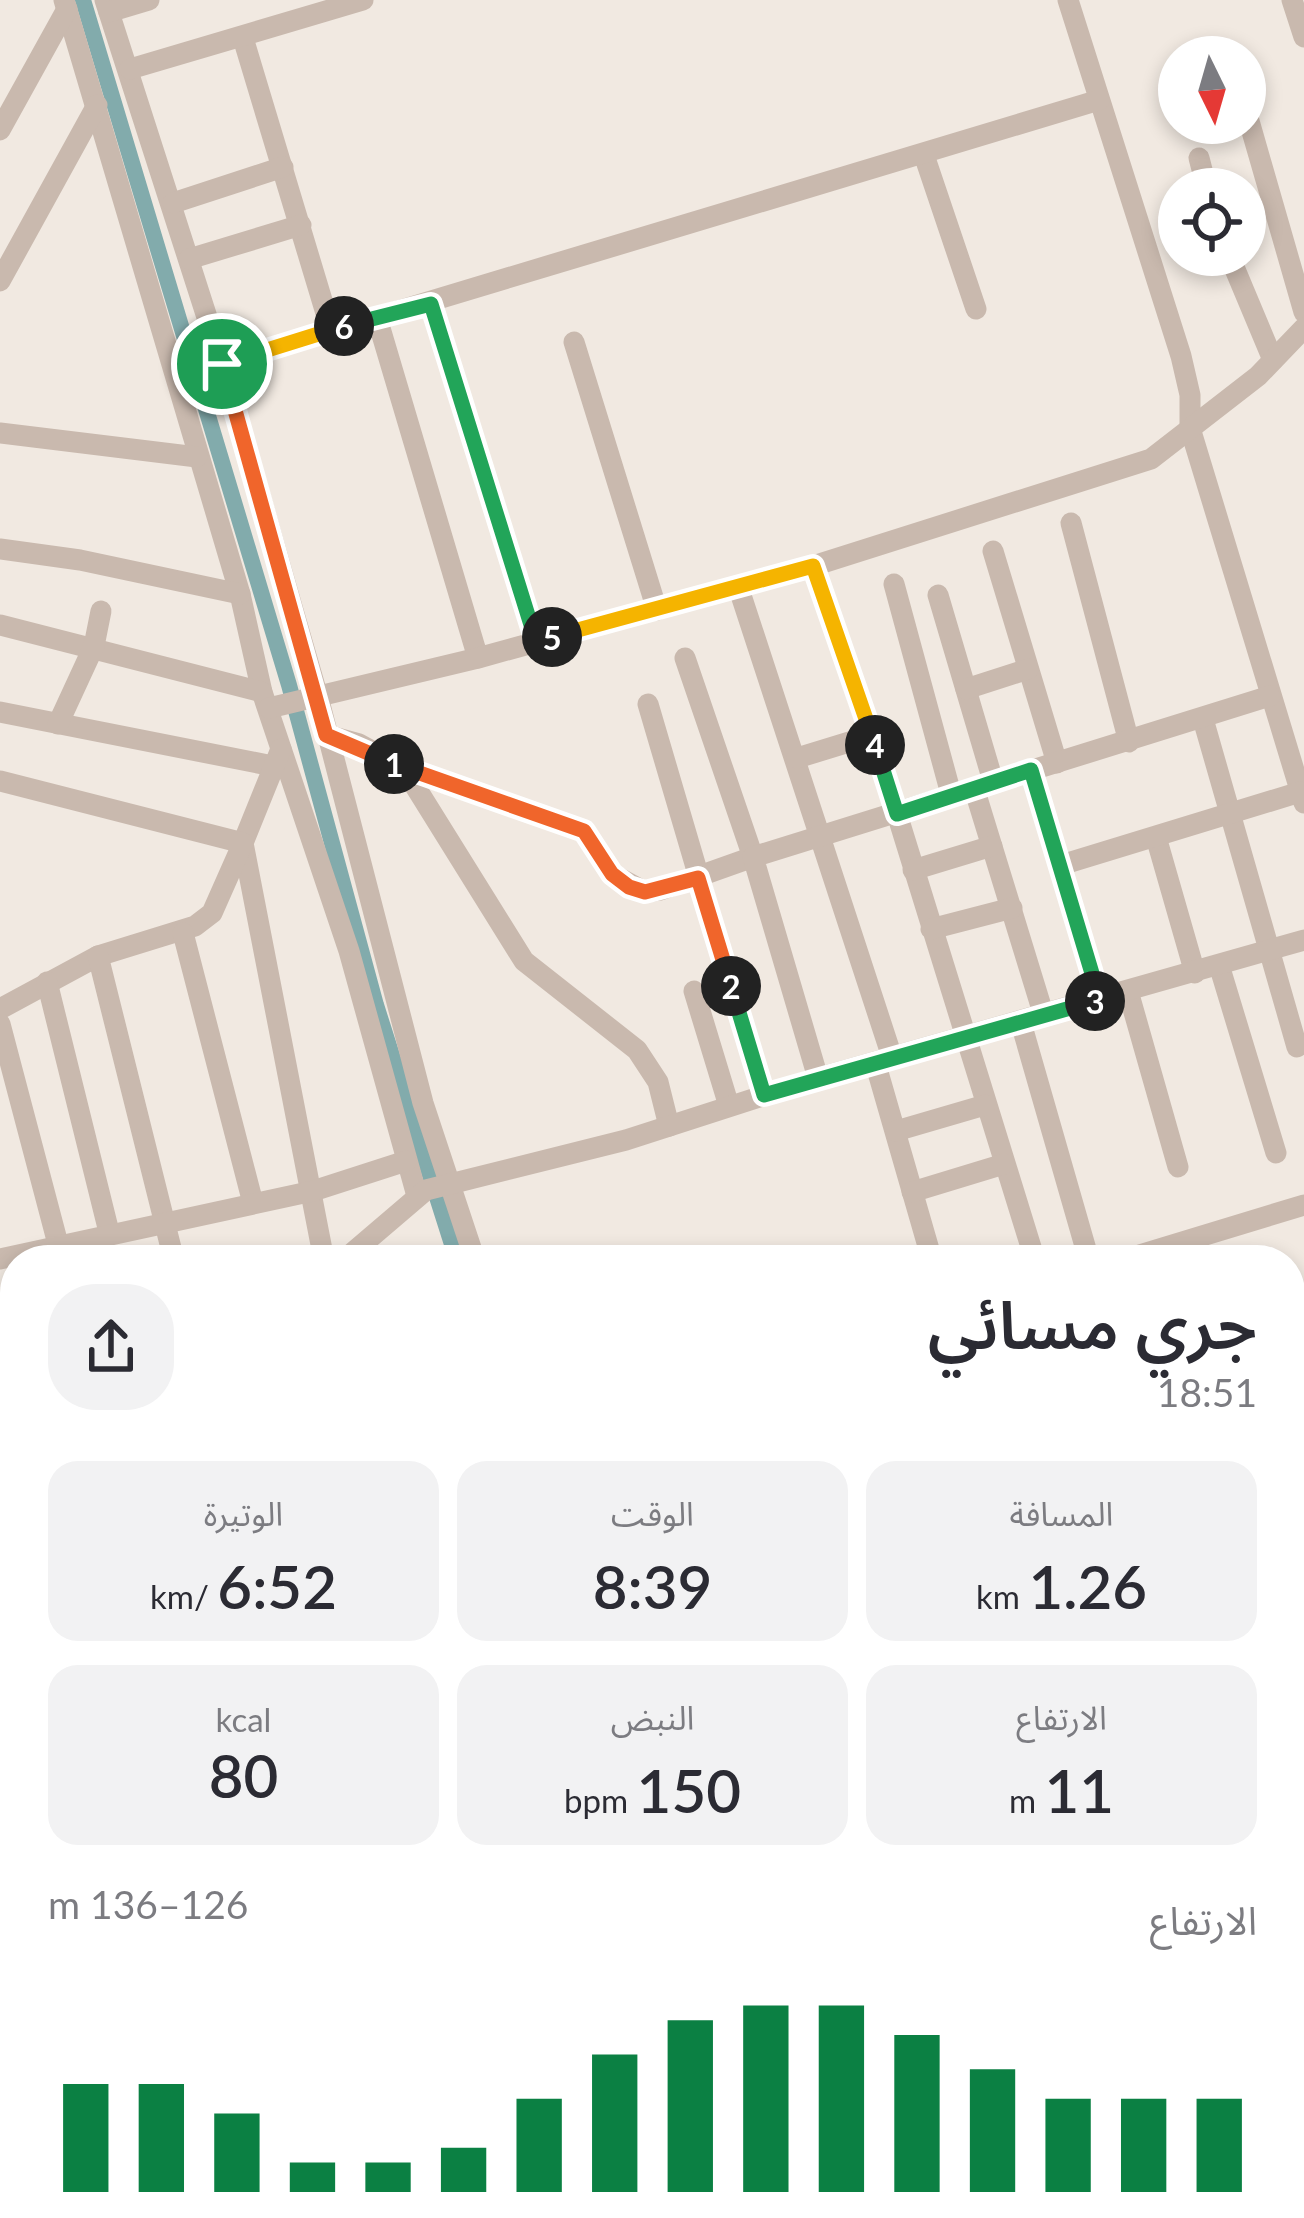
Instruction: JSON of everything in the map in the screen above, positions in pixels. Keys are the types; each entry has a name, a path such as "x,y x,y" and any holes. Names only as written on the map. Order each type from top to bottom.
{"street":[{"path":"0,1009 98,956 183,933 212,913 277,757 286,701 222,364 107,6 149,0"},
{"path":"130,69 363,0"},
{"path":"1061,865 1229,814 1302,798 1190,428 1190,395 1181,356 1068,0"},
{"path":"1292,0 1304,37"},
{"path":"65,4 196,457 240,594 286,701"},
{"path":"4,116 65,4"},
{"path":"243,38 331,330"},
{"path":"222,364 1099,100"},
{"path":"0,281 97,105"},
{"path":"1256,144 1304,312"},
{"path":"924,155 976,309"},
{"path":"1199,158 1202,168"},
{"path":"173,203 283,167"},
{"path":"189,259 301,225"},
{"path":"1237,276 1274,360"},
{"path":"431,304 536,641"},
{"path":"377,318 478,658"},
{"path":"286,701 478,658 656,610 813,566 1151,459 1274,360 1304,328"},
{"path":"574,342 656,610"},
{"path":"0,434 196,457"},
{"path":"1071,523 1129,742"},
{"path":"0,550 80,560 240,594"},
{"path":"993,551 1057,763"},
{"path":"813,566 872,735 1030,1245"},
{"path":"894,584 973,788 1044,1016"},
{"path":"738,586 822,838 928,1245"},
{"path":"938,595 966,689 973,788"},
{"path":"58,724 94,646 101,611"},
{"path":"0,625 94,646 286,701 326,735 359,744 405,770 584,831 612,874 645,892 1270,696"},
{"path":"686,658 754,857 818,1078"},
{"path":"966,689 1028,669"},
{"path":"648,704 764,1095"},
{"path":"0,712 277,757"},
{"path":"1203,719 1297,1047"},
{"path":"326,735 423,1103 470,1245"},
{"path":"797,758 872,735"},
{"path":"277,757 349,951 406,1161 421,1193"},
{"path":"405,770 524,961 638,1050 658,1082 669,1126"},
{"path":"1031,770 1100,1000"},
{"path":"0,781 243,843"},
{"path":"1156,837 1195,973"},
{"path":"243,843 322,1245"},
{"path":"913,870 992,846"},
{"path":"931,928 1012,908"},
{"path":"183,933 253,1203"},
{"path":"361,1245 421,1193 669,1126 818,1078 1304,940"},
{"path":"98,956 170,1245"},
{"path":"1219,965 1276,1153"},
{"path":"47,982 109,1232"},
{"path":"1129,991 1178,1167"},
{"path":"694,992 729,1106"},
{"path":"1022,1023 1085,1245"},
{"path":"0,1024 58,1244"},
{"path":"896,1131 986,1105"},
{"path":"54,1245 313,1191 406,1161"},
{"path":"912,1192 1004,1164"},
{"path":"1171,1245 1304,1204"}],"waterway":[{"path":"83,0 289,685 376,1005 452,1245"}],"route":[{"path":"431,304 536,641 813,566 833,613 897,814 1031,770 1100,1000 764,1095 698,878 645,892 629,887 612,874 584,831 405,770 359,744 326,735 222,364 431,304"}]}
